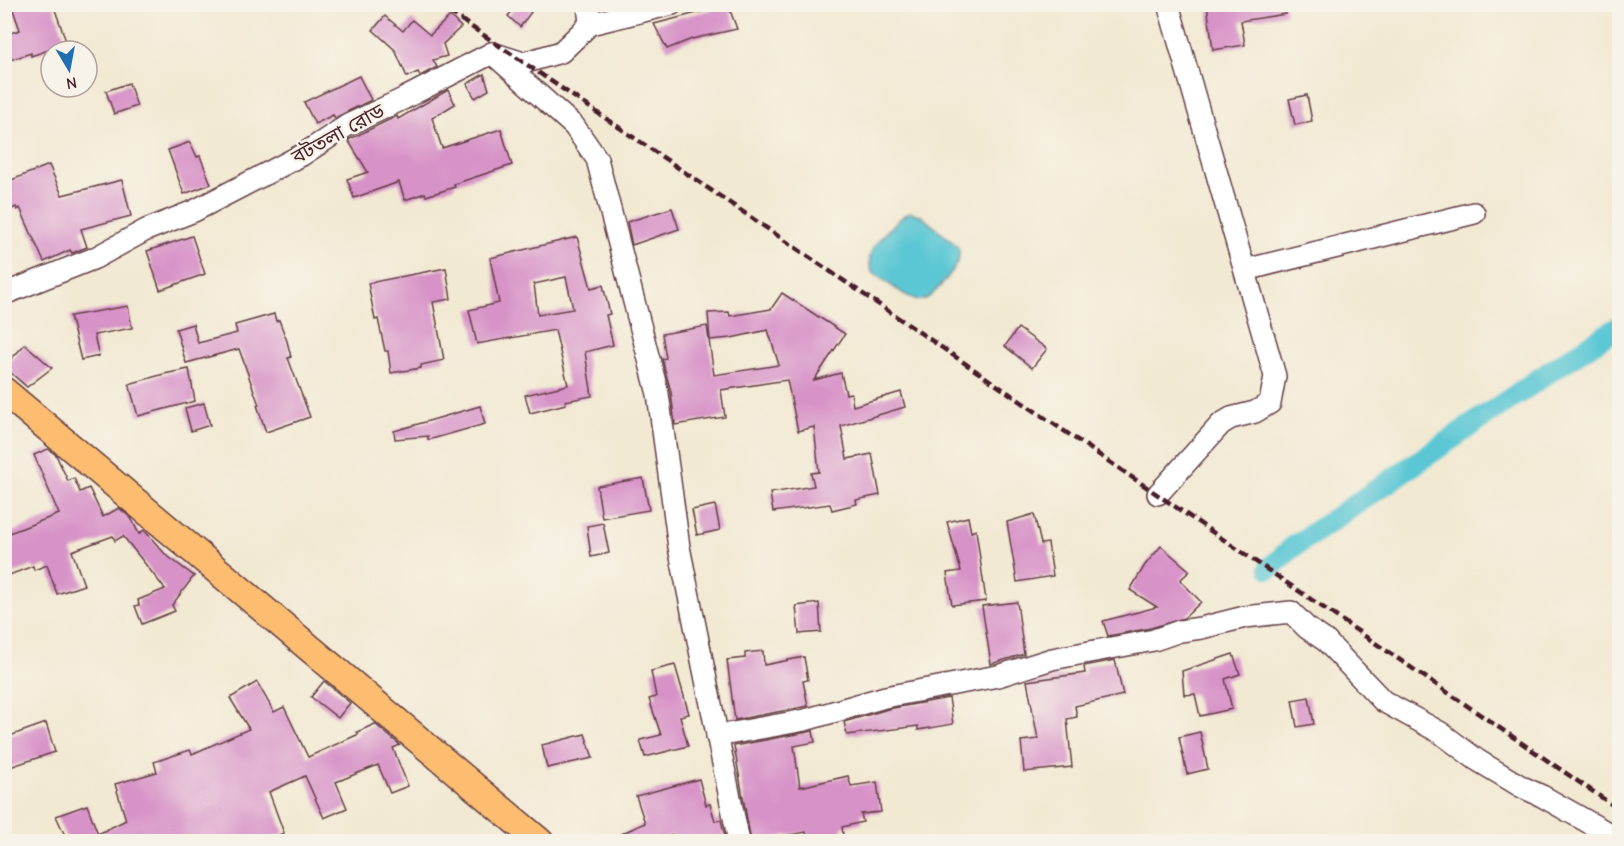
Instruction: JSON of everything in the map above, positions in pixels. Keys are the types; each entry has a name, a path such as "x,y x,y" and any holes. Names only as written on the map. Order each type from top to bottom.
{"main road":[{"path":"4,391 540,842"}],"street":[{"path":"492,53 524,63 561,52 589,14 672,4"},
{"path":"1158,494 1221,424 1231,418 1255,412 1270,403 1275,376 1168,4"},
{"path":"492,53 574,126 597,159 658,394 679,547 739,842"},
{"name":"বটতলা রোড","path":"4,294 95,258 146,230 194,211 302,155 348,125 492,53"},
{"path":"1245,270 1474,213"},
{"path":"717,736 805,720 885,697 998,676 1052,659 1154,640 1180,631 1245,616 1291,612 1307,628 1326,641 1383,701 1441,733 1477,760 1522,787 1550,800 1620,840"}],"water":[{"path":"911,212 921,216 957,246 959,253 959,258 948,277 931,295 921,300 903,293 872,272 870,263 873,248 882,236"}],"building":[{"path":"11,4 53,4 65,39 39,39 39,53 31,56 31,53 4,62 4,35 20,30"},
{"path":"518,4 537,4 520,27 508,16"},
{"path":"1207,4 1285,4 1286,14 1241,21 1245,45 1213,50"},
{"path":"728,5 737,29 692,39 667,49 654,24"},
{"path":"385,16 403,31 412,20 430,35 450,16 461,27 443,44 447,56 433,60 437,67 420,76 418,72 407,77 395,50 373,30"},
{"path":"484,74 489,90 475,98 467,84"},
{"path":"359,76 371,100 335,118 333,115 315,124 304,102"},
{"path":"129,83 137,106 114,114 106,91"},
{"path":"448,90 455,104 432,118 442,148 501,129 512,165 426,196 425,193 405,200 399,182 354,198 347,179 368,172 348,140 397,116 398,119"},
{"path":"1307,95 1312,121 1295,125 1289,99"},
{"path":"190,142 197,157 200,156 211,184 184,194 168,150"},
{"path":"49,165 62,195 122,180 131,216 81,229 87,247 72,253 70,250 44,262 20,208 17,210 16,207 4,213 4,183"},
{"path":"672,208 679,229 632,245 627,222"},
{"path":"192,236 205,274 160,290 147,251"},
{"path":"577,237 591,288 603,285 610,314 606,315 613,345 585,352 592,396 565,401 566,404 530,413 525,395 568,385 555,330 477,344 469,310 499,303 490,258","holes":["566,277 573,309 538,315 534,284"]},
{"path":"446,268 451,299 433,302 444,360 421,365 421,368 391,373 388,351 385,351 378,319 375,320 368,283"},
{"path":"782,293 845,334 814,380 841,373 846,394 851,393 853,406 901,392 905,407 841,426 847,459 872,454 880,495 856,500 857,504 832,510 830,504 773,512 770,493 814,486 811,473 819,472 814,427 798,431 787,380 721,390 725,417 675,425 671,392 662,359 666,358 662,334 707,326 714,375 779,365 768,330 710,340 708,313 729,312 730,316 771,309"},
{"path":"128,306 132,328 94,335 99,356 81,360 70,316"},
{"path":"274,314 276,321 279,320 287,341 291,357 288,358 310,417 266,432 239,349 186,363 176,329 193,324 198,343 237,333 235,325"},
{"path":"1018,328 1047,349 1032,368 1005,346"},
{"path":"25,344 52,368 27,387 4,367"},
{"path":"189,369 195,401 138,416 129,384"},
{"path":"204,403 210,425 191,431 185,408"},
{"path":"480,406 485,424 428,440 428,436 395,439 394,431"},
{"path":"48,449 56,455 68,481 74,478 80,492 89,488 103,517 119,508 131,518 139,534 144,530 166,555 194,576 172,605 175,611 142,624 135,606 139,605 138,600 165,589 123,536 115,541 113,536 72,551 84,585 57,594 47,565 34,570 33,566 4,577 4,535 59,514 34,455"},
{"path":"643,478 649,510 602,518 597,486"},
{"path":"715,505 720,530 697,535 692,510"},
{"path":"1034,514 1041,544 1048,543 1053,576 1017,582 1007,522"},
{"path":"968,517 971,532 976,530 986,601 952,605 947,573 961,571 947,522"},
{"path":"603,523 609,553 591,557 587,526"},
{"path":"1161,546 1190,571 1180,580 1201,602 1184,618 1151,628 1108,636 1103,621 1157,607 1130,590 1145,565"},
{"path":"1017,602 1024,654 991,664 982,606"},
{"path":"819,603 821,632 799,634 796,606"},
{"path":"763,651 764,665 804,657 808,680 803,681 808,706 735,720 727,660 745,658 745,653"},
{"path":"1233,654 1240,674 1225,679 1232,709 1200,716 1195,694 1184,695 1182,671"},
{"path":"1115,660 1123,695 1075,706 1077,717 1067,719 1072,767 1024,772 1021,741 1038,739 1027,681 1085,673 1084,666"},
{"path":"675,665 689,714 680,716 688,746 645,757 640,740 661,735 649,699 656,697 651,671"},
{"path":"324,681 350,703 338,718 311,697"},
{"path":"257,682 274,712 284,707 308,757 359,734 357,732 375,724 400,745 393,748 408,786 390,793 378,765 336,782 347,808 324,818 305,776 269,792 284,833 262,842 68,842 56,816 87,805 98,834 126,820 115,784 157,772 154,762 190,750 192,754 249,729 230,698"},
{"path":"1309,697 1314,724 1297,727 1292,700"},
{"path":"949,698 953,724 918,730 918,726 847,735 844,722 888,709"},
{"path":"46,723 55,752 4,769 4,738"},
{"path":"813,731 815,742 794,746 800,787 848,776 851,786 877,782 881,812 861,814 863,822 842,827 844,842 808,842 806,832 751,842 734,746"},
{"path":"1200,732 1208,769 1187,774 1179,737"},
{"path":"585,734 593,758 547,768 542,745"},
{"path":"699,779 706,805 710,804 715,821 721,820 726,842 673,842 671,835 655,842 603,842 645,823 636,796"}],"waterway":[{"path":"1270,568 1293,547 1620,326"}],"railway":[{"path":"438,4 1620,810"}]}
